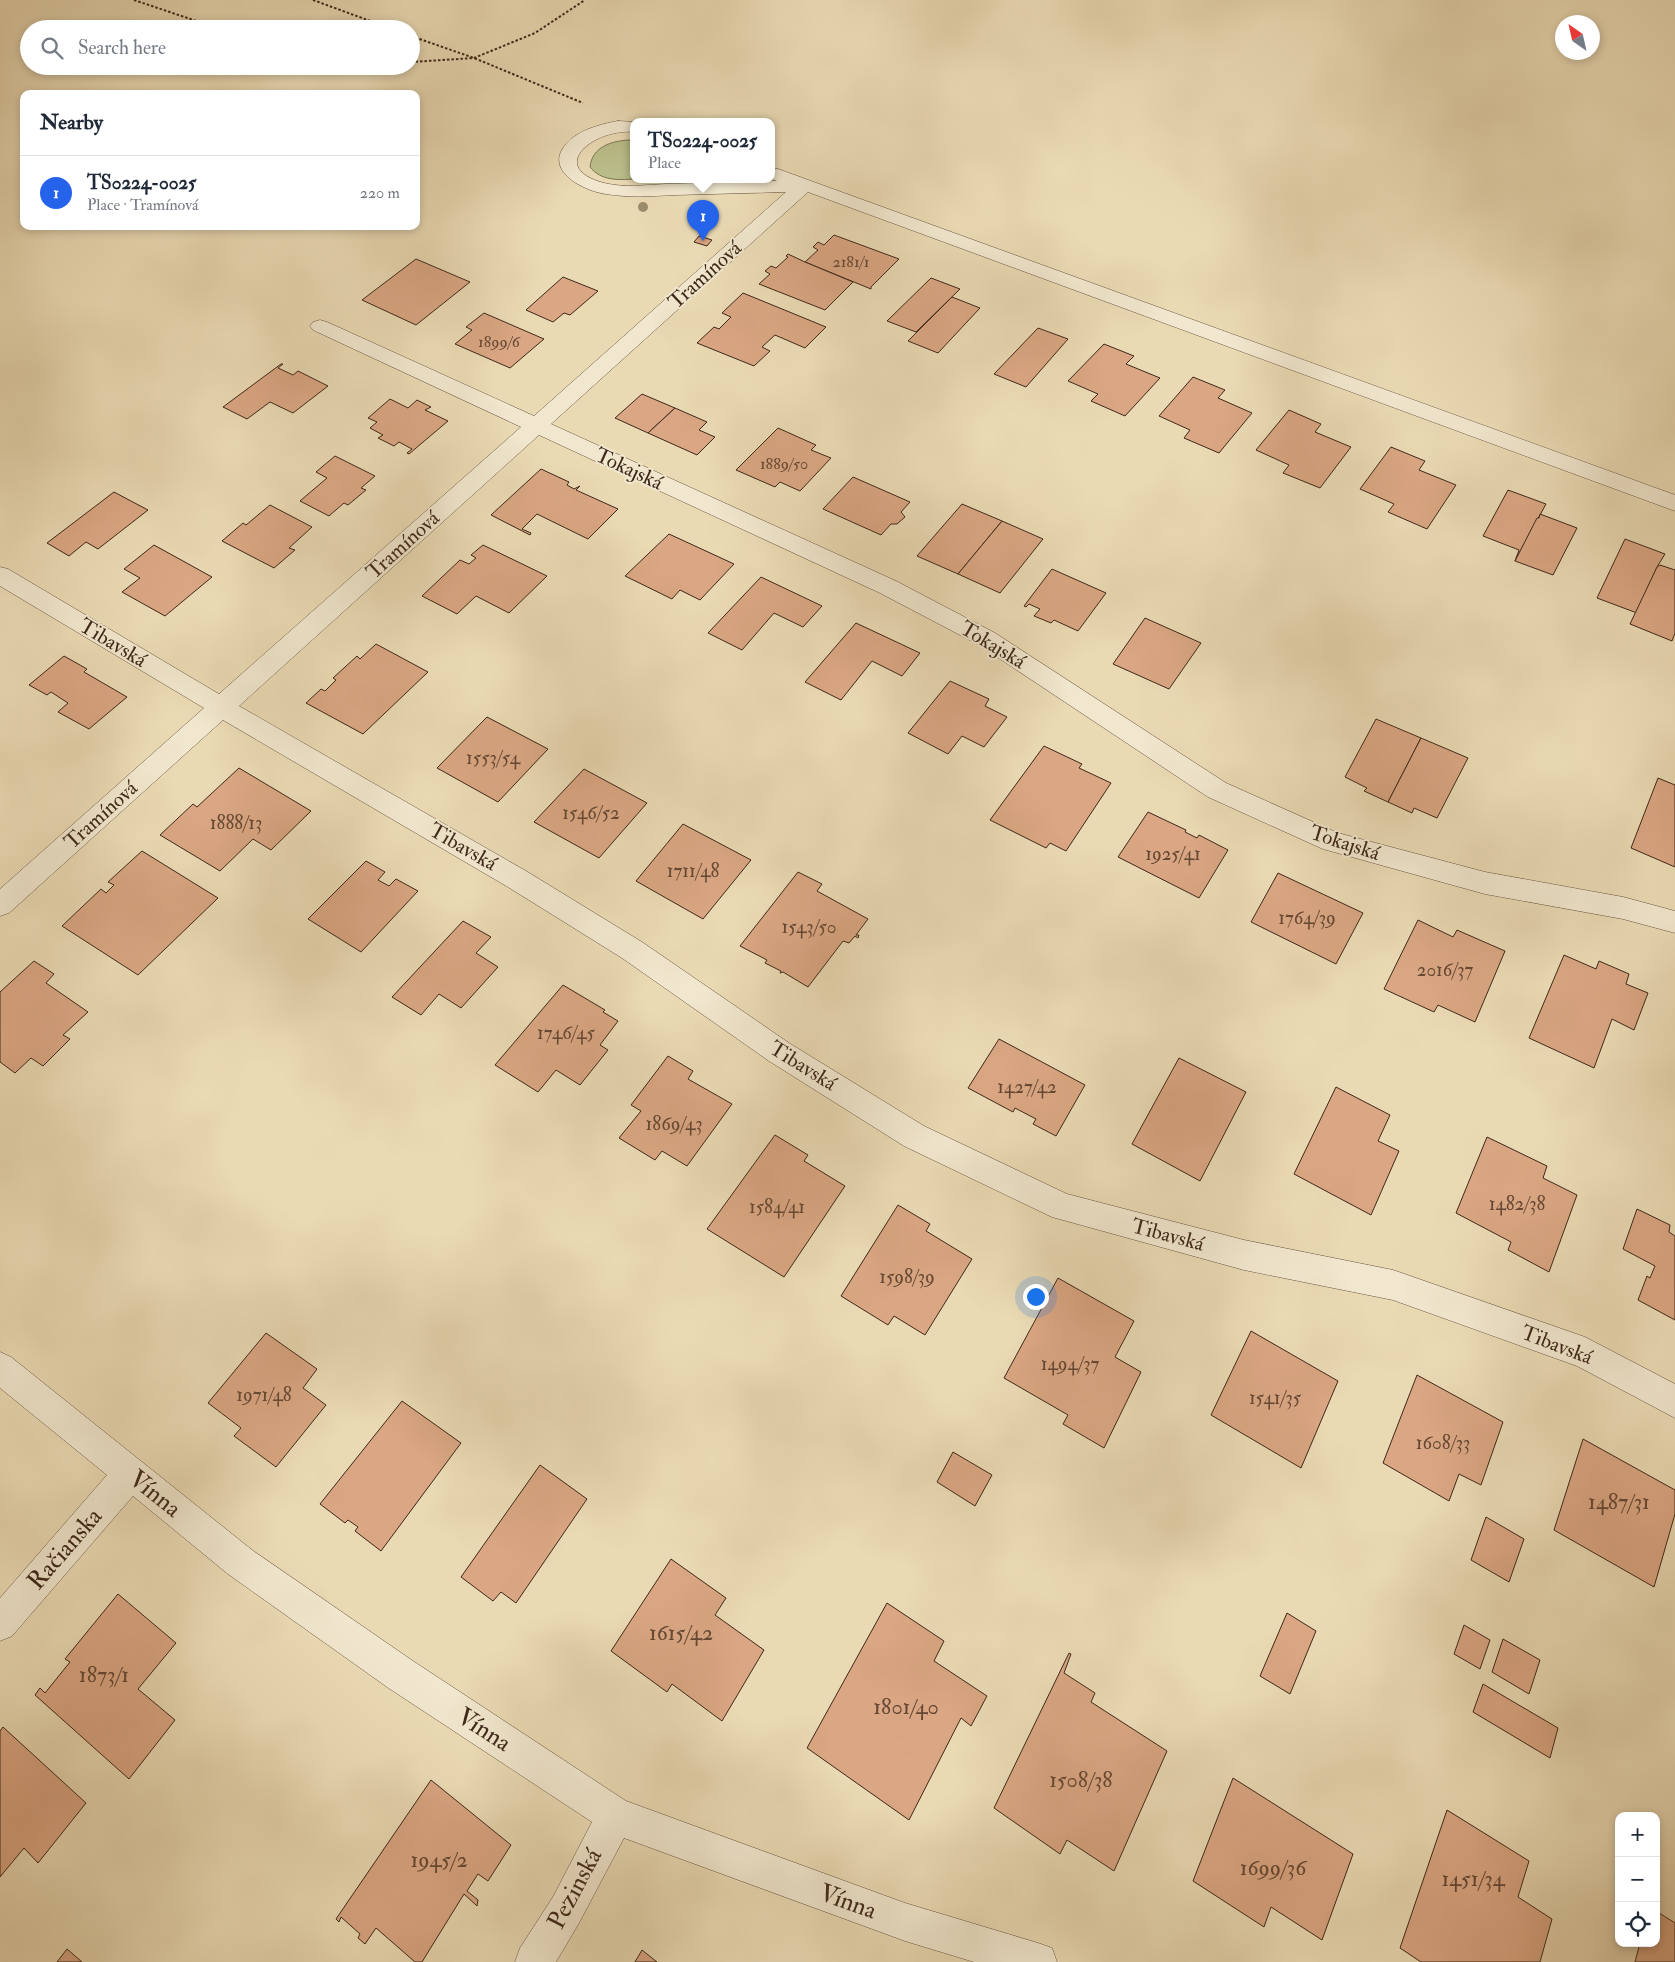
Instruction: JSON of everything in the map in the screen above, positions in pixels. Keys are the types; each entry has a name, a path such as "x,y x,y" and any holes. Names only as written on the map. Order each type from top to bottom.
{"street":[{"path":"629,126 598,132 583,138 572,146 567,156 568,166 576,175 598,187 629,191 806,185"},
{"path":"775,175 1675,503"},
{"name":"Tramínová","path":"0,905 806,185"},
{"name":"Tokajská","path":"320,326 896,591 987,639 1218,790 1332,842 1485,884 1623,908 1675,922"},
{"name":"Tibavská","path":"0,575 221,708 525,884 632,950 779,1052 923,1140 1064,1207 1244,1255 1393,1285 1585,1354 1675,1402"},
{"name":"Vínna","path":"0,1368 240,1562 400,1674 614,1816 905,1922 1038,1962"},
{"name":"Račianska","path":"0,1624 130,1474"},
{"name":"Pezinská","path":"534,1962 566,1910 614,1816"}],"path":[{"path":"134,0 193,20"},
{"path":"313,0 367,20"},
{"path":"420,61 474,58 535,33 585,0"},
{"path":"420,39 474,58 612,116 629,126"}],"green space":[{"path":"630,140 630,179 605,177 594,172 590,167 594,154 598,150 616,142"}],"building":[{"path":"834,235 899,259 871,289 805,262 818,250 813,247 818,242 824,245"},
{"path":"699,236 712,240 707,246 694,242"},
{"path":"788,254 853,282 825,310 759,284 770,274 765,271 771,266 776,268 788,257 786,256"},
{"path":"416,259 470,282 416,325 362,300"},
{"path":"563,277 598,291 570,315 564,313 553,322 526,310"},
{"path":"931,278 960,289 916,332 887,321"},
{"path":"743,293 826,327 805,348 775,335 762,347 770,351 754,366 697,343 714,327 719,329 731,317 722,313"},
{"path":"952,297 980,308 938,353 908,341"},
{"path":"484,313 544,339 510,368 455,344 472,330 466,327"},
{"path":"1038,328 1068,339 1026,387 994,374"},
{"path":"1104,344 1134,356 1126,364 1160,378 1125,416 1091,401 1098,394 1068,381"},
{"path":"283,364 278,368 293,375 298,371 328,386 293,413 270,402 247,419 223,407"},
{"path":"1193,377 1225,390 1218,398 1252,413 1219,453 1184,438 1190,430 1159,416"},
{"path":"642,394 675,408 648,433 615,418"},
{"path":"390,399 408,408 417,400 431,407 425,410 448,421 409,454 407,453 412,449 399,442 394,446 378,438 383,435 370,428 377,422 368,418"},
{"path":"675,408 707,422 699,430 715,437 697,455 648,433"},
{"path":"1289,410 1321,424 1315,432 1351,447 1320,488 1283,473 1289,465 1256,450"},
{"path":"778,428 816,445 811,450 831,458 800,491 780,482 775,487 736,470"},
{"path":"1391,447 1425,461 1419,470 1456,485 1427,529 1388,512 1394,504 1360,489"},
{"path":"335,456 375,476 361,488 366,490 348,505 344,503 329,516 300,501 327,478 316,472"},
{"path":"541,469 569,482 567,485 574,489 580,486 576,490 618,509 588,539 537,514 522,529 531,533 530,535 491,515"},
{"path":"853,477 910,502 901,512 905,517 897,524 891,524 881,535 823,509"},
{"path":"1508,490 1546,504 1515,561 1519,550 1483,536"},
{"path":"114,492 148,510 98,549 86,542 69,556 47,543"},
{"path":"962,504 1002,521 958,574 917,556"},
{"path":"270,505 312,527 289,548 295,550 274,568 222,541 243,523 246,525"},
{"path":"1540,514 1577,528 1553,575 1515,561"},
{"path":"1002,521 1043,539 1000,593 958,574"},
{"path":"669,534 734,564 700,600 680,590 672,599 625,576"},
{"path":"1625,539 1665,554 1657,567 1637,613 1597,598"},
{"path":"154,545 212,577 165,616 122,592 140,578 124,569"},
{"path":"483,545 547,576 509,613 476,596 457,614 422,596 460,560 469,564 476,558 471,555"},
{"path":"1660,565 1675,570 1675,633 1672,641 1630,624 1657,567"},
{"path":"1052,569 1106,593 1078,631 1054,620 1051,623 1034,616 1040,609 1029,604 1026,607 1024,606"},
{"path":"761,577 822,606 803,627 774,613 742,650 708,633"},
{"path":"1145,618 1201,643 1169,689 1113,664"},
{"path":"856,623 920,653 902,676 872,661 841,700 805,682"},
{"path":"376,644 428,672 363,734 306,703 321,689 325,691 336,680 333,678 357,656 360,659"},
{"path":"64,656 87,669 84,672 127,697 89,729 58,712 68,703 51,692 47,695 29,685"},
{"path":"950,681 989,699 985,706 1007,717 984,747 962,736 948,754 908,733"},
{"path":"487,717 548,749 498,802 437,768"},
{"path":"1376,719 1421,738 1388,802 1364,791 1367,788 1345,777"},
{"path":"1421,738 1468,758 1437,818 1414,808 1412,813 1388,802"},
{"path":"1044,746 1082,764 1079,768 1111,783 1066,851 1050,843 1046,848 990,820"},
{"path":"239,768 311,811 271,850 253,839 220,871 160,835 193,804 197,807"},
{"path":"584,769 647,803 599,858 534,822"},
{"path":"1658,778 1675,785 1675,867 1631,848"},
{"path":"1148,812 1186,830 1185,832 1197,838 1199,835 1228,850 1199,898 1118,857"},
{"path":"683,824 751,860 703,919 636,881"},
{"path":"142,851 218,898 138,975 62,926 101,889 106,893 114,885 108,882"},
{"path":"366,861 385,872 378,880 389,886 396,879 418,891 361,952 308,919"},
{"path":"798,872 822,884 817,891 868,919 856,935 859,935 858,938 855,936 849,943 843,941 808,987 783,972 780,973 781,971 765,963 767,960 740,946"},
{"path":"1278,873 1363,913 1336,964 1251,922"},
{"path":"1418,920 1453,937 1457,930 1505,951 1475,1022 1438,1005 1434,1012 1384,989"},
{"path":"463,921 491,937 476,953 498,967 461,1008 439,994 421,1015 392,997"},
{"path":"1564,955 1596,969 1599,961 1629,974 1626,984 1648,993 1634,1030 1612,1019 1594,1068 1529,1038"},
{"path":"34,961 54,974 46,983 88,1012 63,1035 70,1039 43,1066 31,1058 15,1073 0,1062 0,992"},
{"path":"563,985 605,1010 603,1012 618,1021 600,1045 608,1050 580,1085 556,1070 538,1092 495,1065"},
{"path":"999,1039 1085,1085 1056,1136 1033,1124 1036,1119 1015,1108 1013,1112 968,1088"},
{"path":"668,1056 693,1071 688,1079 732,1104 687,1166 662,1151 655,1160 619,1138 641,1111 631,1105"},
{"path":"1179,1058 1246,1092 1200,1181 1132,1144"},
{"path":"1336,1087 1390,1115 1378,1141 1399,1151 1371,1215 1294,1174"},
{"path":"775,1135 808,1155 804,1161 845,1186 784,1277 707,1229"},
{"path":"1487,1137 1547,1166 1543,1178 1577,1195 1549,1272 1508,1250 1511,1242 1456,1213"},
{"path":"898,1205 930,1224 926,1231 972,1259 925,1335 894,1316 888,1325 841,1296"},
{"path":"1637,1209 1670,1225 1669,1232 1675,1236 1675,1320 1638,1300 1647,1276 1650,1278 1655,1266 1623,1249"},
{"path":"1058,1278 1134,1321 1115,1357 1141,1372 1104,1448 1063,1424 1068,1415 1004,1378"},
{"path":"1251,1331 1338,1381 1301,1468 1211,1415"},
{"path":"266,1333 317,1369 303,1388 326,1405 276,1467 234,1436 241,1428 208,1403"},
{"path":"1417,1375 1503,1422 1481,1485 1459,1474 1449,1501 1383,1463"},
{"path":"402,1401 461,1443 381,1551 355,1531 358,1527 348,1520 345,1523 320,1504"},
{"path":"1583,1439 1675,1490 1675,1514 1654,1587 1554,1530"},
{"path":"953,1452 992,1475 975,1506 937,1482"},
{"path":"540,1465 587,1499 516,1603 501,1592 493,1601 461,1577"},
{"path":"1486,1517 1524,1539 1509,1582 1471,1560"},
{"path":"671,1559 726,1598 715,1615 764,1650 722,1721 672,1684 667,1692 611,1651"},
{"path":"118,1594 176,1643 138,1689 175,1720 129,1779 35,1695 40,1688 45,1693 70,1662 65,1659"},
{"path":"887,1603 944,1641 934,1661 987,1696 971,1726 961,1718 909,1820 807,1748"},
{"path":"1287,1613 1316,1631 1290,1694 1260,1676"},
{"path":"1464,1625 1490,1640 1480,1669 1454,1654"},
{"path":"1503,1639 1540,1660 1529,1694 1492,1672"},
{"path":"1069,1653 1071,1654 1064,1673 1095,1693 1091,1702 1167,1751 1114,1871 1067,1840 1060,1854 994,1808"},
{"path":"1483,1684 1558,1728 1550,1758 1473,1712"},
{"path":"3,1727 86,1803 38,1863 24,1848 0,1877 0,1731"},
{"path":"1233,1778 1353,1854 1322,1940 1271,1907 1264,1927 1193,1881"},
{"path":"431,1780 511,1845 488,1881 478,1874 467,1891 478,1900 477,1906 464,1894 422,1962 415,1962 376,1928 365,1944 358,1938 360,1934 341,1917 339,1922 336,1919"},
{"path":"1447,1810 1529,1861 1518,1897 1552,1919 1540,1962 1421,1962 1400,1948"},
{"path":"1660,1914 1675,1923 1675,1962 1635,1962 1639,1947 1660,1947"},
{"path":"67,1949 82,1962 57,1962"},
{"path":"642,1950 657,1962 635,1962"}],"place":[{"name":"TS0224-0025","path":"703,241"}]}
